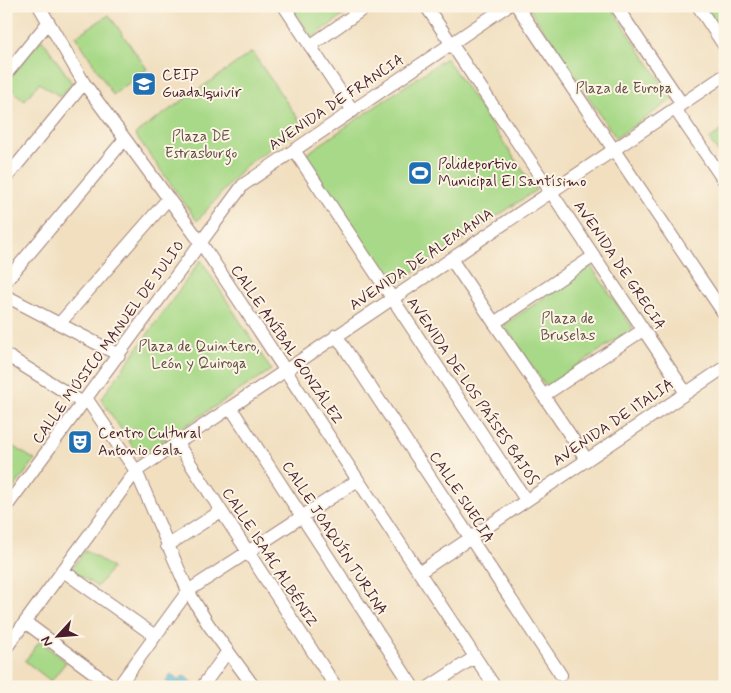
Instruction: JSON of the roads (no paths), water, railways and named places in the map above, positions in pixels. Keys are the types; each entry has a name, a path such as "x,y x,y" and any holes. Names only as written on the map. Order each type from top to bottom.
{"street":[{"name":"CALLE ANÍBAL GONZÁLEZ","path":"39,6 47,24 84,83 201,243 495,687"},
{"path":"284,6 353,111"},
{"path":"310,46 367,6"},
{"name":"AVENIDA DE GRECIA","path":"426,6 686,393"},
{"name":"AVENIDA DE FRANCIA","path":"201,243 243,185 507,6"},
{"path":"517,6 612,150 725,315"},
{"path":"616,6 724,179"},
{"path":"698,6 725,46"},
{"path":"6,74 47,24"},
{"name":"AVENIDA DE ALEMANIA","path":"6,648 136,471 725,75"},
{"path":"6,178 84,83"},
{"path":"6,281 124,140"},
{"name":"AVENIDA DE LOS PAÍSES BAJOS","path":"294,150 526,500"},
{"path":"60,323 168,199"},
{"name":"CALLE MÚSICO MANUEL DE JULIO","path":"7,505 201,243"},
{"path":"494,323 594,256"},
{"path":"451,259 587,460"},
{"path":"6,296 119,355"},
{"path":"543,396 644,330"},
{"name":"CALLE SUECIA","path":"336,335 561,675"},
{"path":"6,371 9,357 85,401 136,471 188,592 208,624 254,687"},
{"name":"AVENIDA DE ITALIA","path":"420,572 725,367"},
{"name":"CALLE JOAQUÍN TURINA","path":"231,408 413,687"},
{"name":"CALLE ISAAC ALBÉNIZ","path":"177,443 336,687"},
{"path":"118,687 188,592 358,480"},
{"path":"167,546 221,511"},
{"path":"62,570 155,636"},
{"path":"25,622 113,687"},
{"path":"202,687 228,651"},
{"path":"429,687 476,657"}],"water":[{"path":"171,674 180,682 184,676 193,683 190,687 181,683 174,687 166,681"}],"place":[{"name":"CEIP Guadalquivir","path":"144,84"},
{"name":"Polideportivo Municipal El Santísimo","path":"420,173"},
{"name":"Centro Cultural Antonio Gala","path":"80,442"}],"park label":[{"name":"Plaza de Europa","path":"624,88"},
{"name":"Plaza DE Estrasburgo","path":"201,144"},
{"name":"Plaza de Bruselas","path":"568,326"},
{"name":"Plaza de Quintero, León y Quiroga","path":"199,354"}]}
